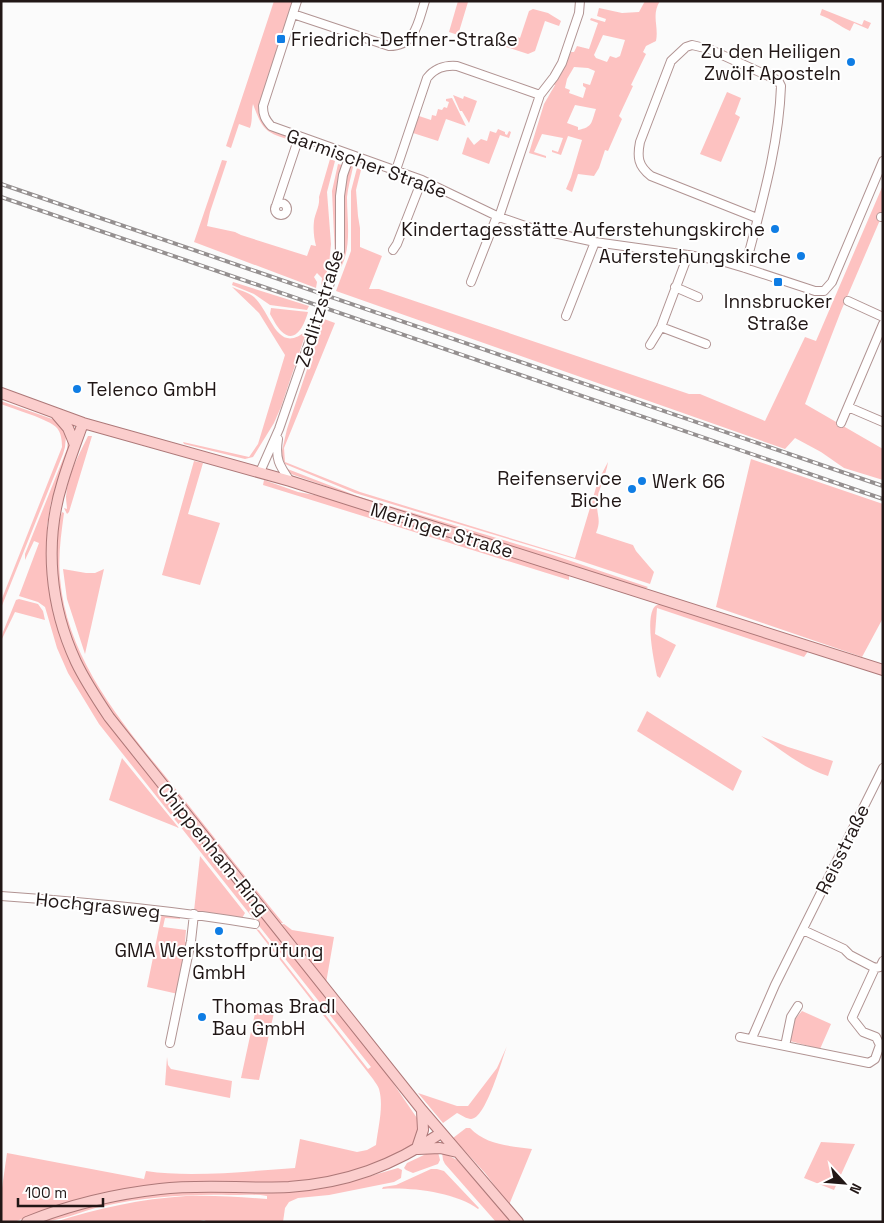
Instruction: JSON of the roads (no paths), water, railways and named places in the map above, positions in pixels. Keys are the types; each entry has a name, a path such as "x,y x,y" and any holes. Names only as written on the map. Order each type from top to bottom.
{"main road":[{"name":"Meringer Straße","path":"1,393 83,423 290,481 883,670"},
{"path":"53,412 68,428 75,445"},
{"name":"Chippenham-Ring","path":"83,423 62,484 57,505 51,560 58,614 76,662 109,717 422,1110 518,1222"},
{"path":"416,1149 423,1130 422,1110"},
{"path":"27,1222 85,1203 160,1189 287,1187 338,1181 382,1166 416,1149 441,1133"},
{"path":"416,1149 431,1148 457,1152"}],"street":[{"path":"297,1 293,14 390,46 406,43 414,34 425,1"},
{"path":"471,282 498,217 540,95 562,63 579,13 580,1"},
{"name":"Garmischer Straße","path":"293,14 263,106 265,120 271,126 422,180 498,217 548,233 595,242 688,255 745,268 815,291 824,291 830,286 883,161"},
{"path":"745,268 757,218 774,145 780,91 779,82 709,49 692,45 686,47 671,61 648,120 638,152 641,167 651,176 757,218"},
{"path":"396,170 427,78 437,69 457,66 540,95"},
{"path":"276,206 299,137"},
{"name":"Zedlitzstraße","path":"260,472 279,429 340,251 340,196 350,155"},
{"path":"393,250 422,180"},
{"path":"566,316 595,242"},
{"path":"650,345 661,327 688,255"},
{"path":"675,287 698,296"},
{"path":"848,301 883,317"},
{"path":"841,423 883,324"},
{"path":"661,327 706,344"},
{"path":"848,407 883,422"},
{"name":"Zedlitzstraße","path":"279,429 276,450 278,461 290,481"},
{"name":"Reisstraße","path":"752,1038 775,985 883,768"},
{"name":"Hochgrasweg","path":"1,896 74,901 194,914 255,924"},
{"path":"170,1043 191,941 194,914"},
{"path":"803,930 844,949 850,955 875,968"},
{"path":"740,1037 869,1063 875,1059 881,1045 876,1037 863,1032 852,1018 875,968 880,966 883,961"},
{"path":"785,1046 791,1017 798,1006"}],"railway":[{"path":"1,184 883,486"},
{"path":"1,197 883,499"}],"place":[{"name":"Friedrich-Deffner-Straße","path":"281,39"},
{"name":"Zu den Heiligen Zwölf Aposteln","path":"851,62"},
{"name":"Kindertagesstätte Auferstehungskirche","path":"775,229"},
{"name":"Auferstehungskirche","path":"801,256"},
{"name":"Innsbrucker Straße","path":"778,282"},
{"name":"Telenco GmbH","path":"77,389"},
{"name":"Werk 66","path":"642,481"},
{"name":"Reifenservice Biche","path":"632,489"},
{"name":"GMA Werkstoffprüfung GmbH","path":"219,931"},
{"name":"Thomas Bradl Bau GmbH","path":"202,1017"}]}
